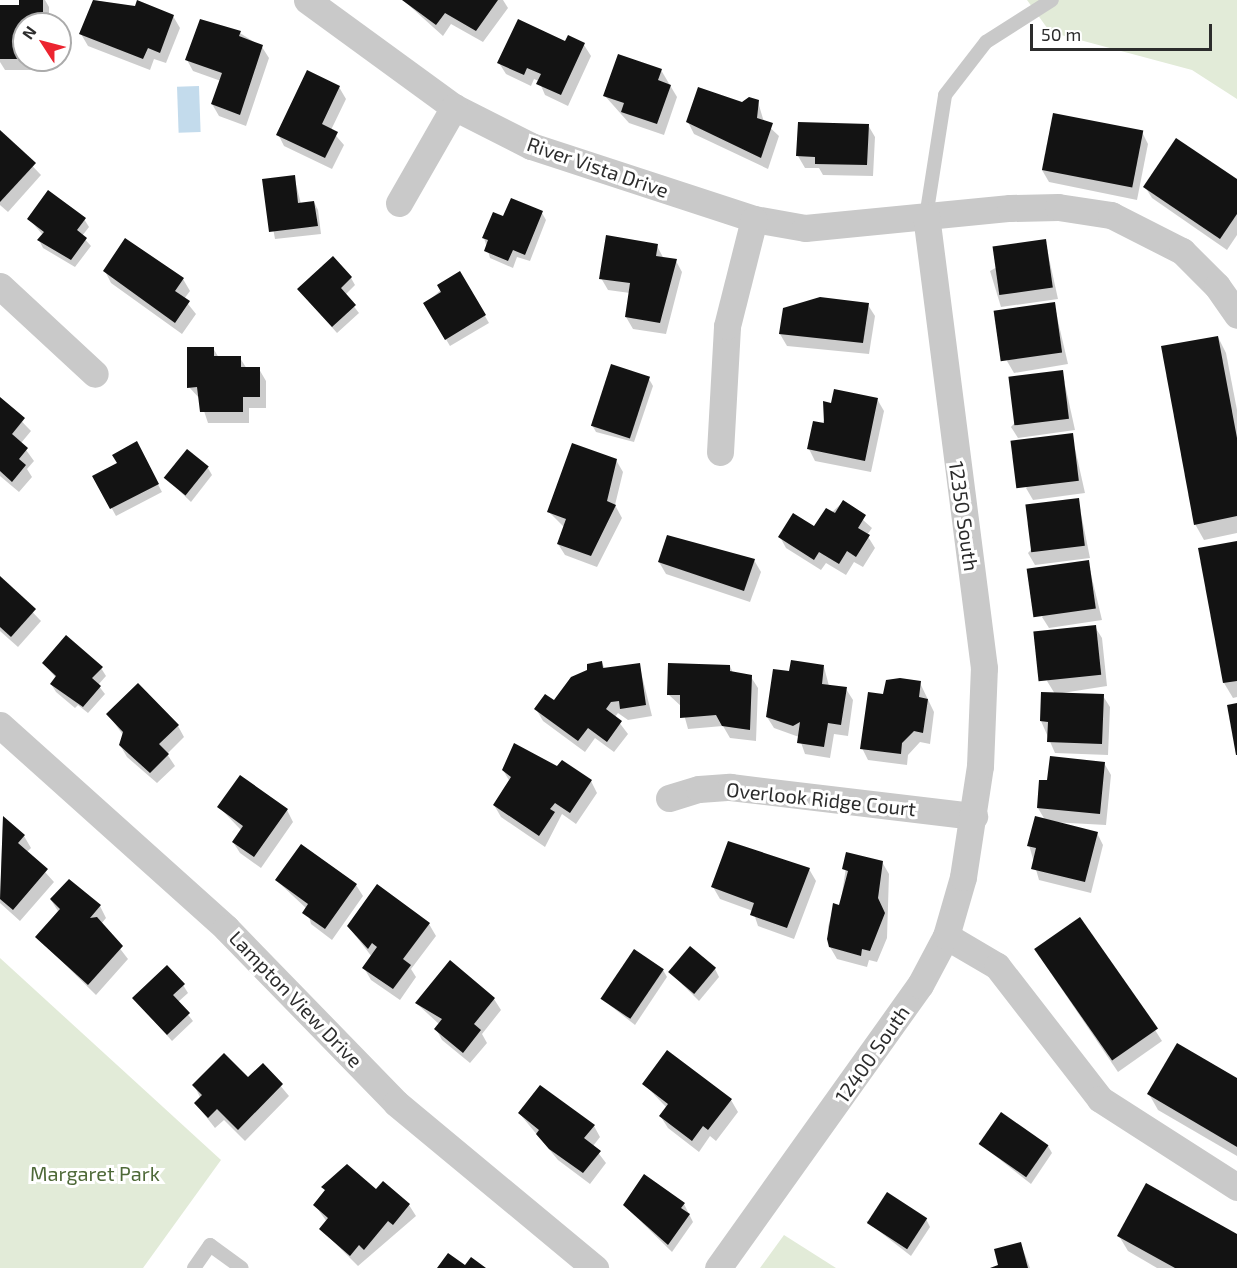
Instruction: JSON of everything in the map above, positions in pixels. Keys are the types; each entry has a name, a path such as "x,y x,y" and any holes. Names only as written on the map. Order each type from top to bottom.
{"street":[{"name":"River Vista Drive","path":"307,0 454,107 531,146 754,219 805,228 851,228 927,217 1058,207 1111,215 1182,252 1217,285 1237,315"},
{"path":"399,203 454,107"},
{"name":"12350 South","path":"927,217 984,668 974,816"},
{"path":"720,452 727,326 754,219"},
{"path":"0,286 95,374"},
{"name":"Lampton View Drive","path":"0,725 226,928 396,1103 595,1268"},
{"name":"Overlook Ridge Court","path":"669,798 699,789 730,787 974,816"},
{"name":"12400 South","path":"718,1268 890,1031 946,936 974,816"},
{"path":"946,936 998,966 1100,1100 1237,1187"}],"lane":[{"path":"927,217 945,95 986,42 1052,0"},
{"path":"194,1268 210,1245 242,1268"}],"green space":[{"path":"1027,0 1237,0 1237,99 1192,70 1050,32"},
{"name":"Margaret Park","path":"0,958 221,1160 143,1268 0,1268"},
{"path":"784,1235 836,1268 760,1268"}],"water":[{"path":"199,86 201,132 179,133 177,87"}],"building":[{"path":"19,0 43,0 43,12 12,12 12,59 0,59 0,5 19,5"},
{"path":"93,0 135,6 137,0 174,15 160,53 148,48 143,59 79,34"},
{"path":"402,0 498,0 476,31 445,13 436,25"},
{"path":"200,19 241,31 239,36 263,45 240,115 211,104 222,73 185,60"},
{"path":"518,19 565,41 568,35 585,43 561,95 536,84 541,74 527,68 524,75 497,63"},
{"path":"618,54 662,69 658,80 671,85 657,124 621,112 624,103 603,96"},
{"path":"307,70 340,86 322,124 338,132 325,158 276,135"},
{"path":"698,87 742,102 749,97 759,100 757,118 773,123 761,158 686,122"},
{"path":"1053,113 1143,131 1132,187 1042,170"},
{"path":"798,122 869,124 867,165 815,164 815,157 796,156"},
{"path":"0,130 36,163 0,202"},
{"path":"1176,138 1237,179 1237,214 1220,239 1143,187"},
{"path":"295,175 298,203 314,201 318,226 269,232 262,179"},
{"path":"48,190 86,218 77,230 87,238 71,260 37,240 44,232 27,219"},
{"path":"511,198 543,211 525,255 513,250 508,261 484,251 488,240 482,238 493,212 503,216"},
{"path":"606,235 658,244 656,256 677,259 660,323 625,317 630,283 599,279"},
{"path":"125,238 184,278 175,291 190,301 175,323 103,271"},
{"path":"1046,239 1053,288 999,295 993,247"},
{"path":"333,256 352,277 341,288 356,305 332,327 297,289"},
{"path":"460,271 486,315 445,340 423,303 441,292 437,285"},
{"path":"820,297 869,303 863,343 779,334 783,308"},
{"path":"1055,302 1062,353 1001,361 994,311"},
{"path":"1218,336 1237,438 1237,516 1194,525 1161,346"},
{"path":"187,347 214,347 214,356 241,356 241,367 260,367 260,397 243,397 243,412 200,412 197,387 187,388"},
{"path":"611,364 650,377 630,438 591,426"},
{"path":"1063,370 1069,419 1014,425 1008,377"},
{"path":"834,389 878,398 865,461 807,449 813,421 824,423 823,401 831,403"},
{"path":"0,397 25,418 12,434 28,448 19,459 26,465 12,482 0,471"},
{"path":"1073,433 1079,481 1016,488 1010,441"},
{"path":"137,441 159,484 110,509 92,476 117,463 112,455"},
{"path":"572,443 617,459 607,501 616,505 591,556 557,544 566,519 547,512"},
{"path":"187,449 209,467 185,495 164,478"},
{"path":"1079,498 1085,546 1031,552 1025,505"},
{"path":"843,500 866,515 858,528 870,535 856,557 847,551 839,564 819,552 814,560 778,537 793,513 814,526 826,508 835,513"},
{"path":"667,535 755,559 744,591 658,562"},
{"path":"1237,541 1237,681 1223,683 1198,548"},
{"path":"1089,560 1096,609 1033,617 1027,569"},
{"path":"0,576 36,609 11,637 0,627"},
{"path":"1096,625 1101,675 1039,681 1033,632"},
{"path":"66,635 103,667 92,678 101,686 83,707 50,684 56,676 42,663"},
{"path":"791,660 824,665 822,684 847,687 841,725 828,723 824,747 797,743 800,722 793,726 766,717 773,669 789,671"},
{"path":"602,661 603,668 640,663 646,705 620,709 619,701 611,702 606,709 622,721 607,742 588,728 578,741 534,709 545,694 554,700 571,677 587,670 587,664"},
{"path":"668,663 730,665 730,671 752,675 750,730 722,726 716,715 680,718 680,695 667,695"},
{"path":"900,678 921,681 919,697 928,699 923,733 914,731 902,743 901,754 860,749 868,692 883,694 886,680"},
{"path":"138,683 179,725 159,744 169,754 150,773 119,745 123,732 106,714"},
{"path":"1041,692 1104,694 1102,744 1047,742 1048,722 1040,721"},
{"path":"1237,703 1237,755 1236,755 1227,705"},
{"path":"514,743 557,766 562,760 592,780 570,813 555,803 550,809 555,812 539,836 493,805 511,777 502,770"},
{"path":"1050,756 1105,762 1100,814 1037,808 1039,780 1047,780"},
{"path":"240,775 288,809 254,857 232,842 243,826 217,807"},
{"path":"3,816 25,835 18,843 48,869 13,910 0,899"},
{"path":"1035,816 1098,832 1085,882 1031,869 1036,848 1027,846"},
{"path":"728,841 810,868 787,928 750,915 754,903 711,887"},
{"path":"301,844 357,884 325,929 302,913 308,904 275,880"},
{"path":"846,852 883,861 878,898 885,913 870,951 862,949 861,956 829,947 827,939 833,903 839,905 848,871 842,869"},
{"path":"69,879 101,905 90,918 97,917 123,946 88,985 35,937 60,909 50,899"},
{"path":"377,884 430,923 403,959 411,965 393,989 362,968 377,947 372,943 368,949 347,926"},
{"path":"1080,917 1158,1028 1112,1061 1034,949"},
{"path":"690,946 716,968 694,994 668,972"},
{"path":"634,949 664,969 630,1019 600,999"},
{"path":"450,960 495,998 474,1024 481,1030 463,1053 434,1029 442,1019 415,1003"},
{"path":"167,965 185,984 173,995 190,1013 167,1035 132,998"},
{"path":"1177,1043 1237,1078 1237,1147 1147,1094"},
{"path":"667,1050 732,1099 708,1130 703,1126 692,1141 659,1116 668,1104 642,1084"},
{"path":"224,1053 248,1077 263,1063 283,1084 238,1130 217,1109 208,1118 194,1103 202,1095 192,1085"},
{"path":"540,1085 595,1125 584,1138 601,1151 583,1173 549,1149 536,1134 539,1130 518,1113"},
{"path":"1001,1112 1049,1145 1026,1177 979,1144"},
{"path":"347,1164 376,1189 383,1181 410,1204 393,1225 388,1221 364,1250 359,1245 350,1256 319,1229 328,1218 313,1205 325,1190 321,1187"},
{"path":"644,1174 685,1203 681,1208 690,1214 668,1245 623,1205"},
{"path":"1146,1183 1237,1234 1237,1268 1175,1268 1117,1236"},
{"path":"887,1192 927,1218 907,1249 867,1223"},
{"path":"1021,1242 1028,1268 990,1268 998,1265 994,1249"},
{"path":"448,1253 465,1265 471,1257 486,1268 437,1268"}]}
